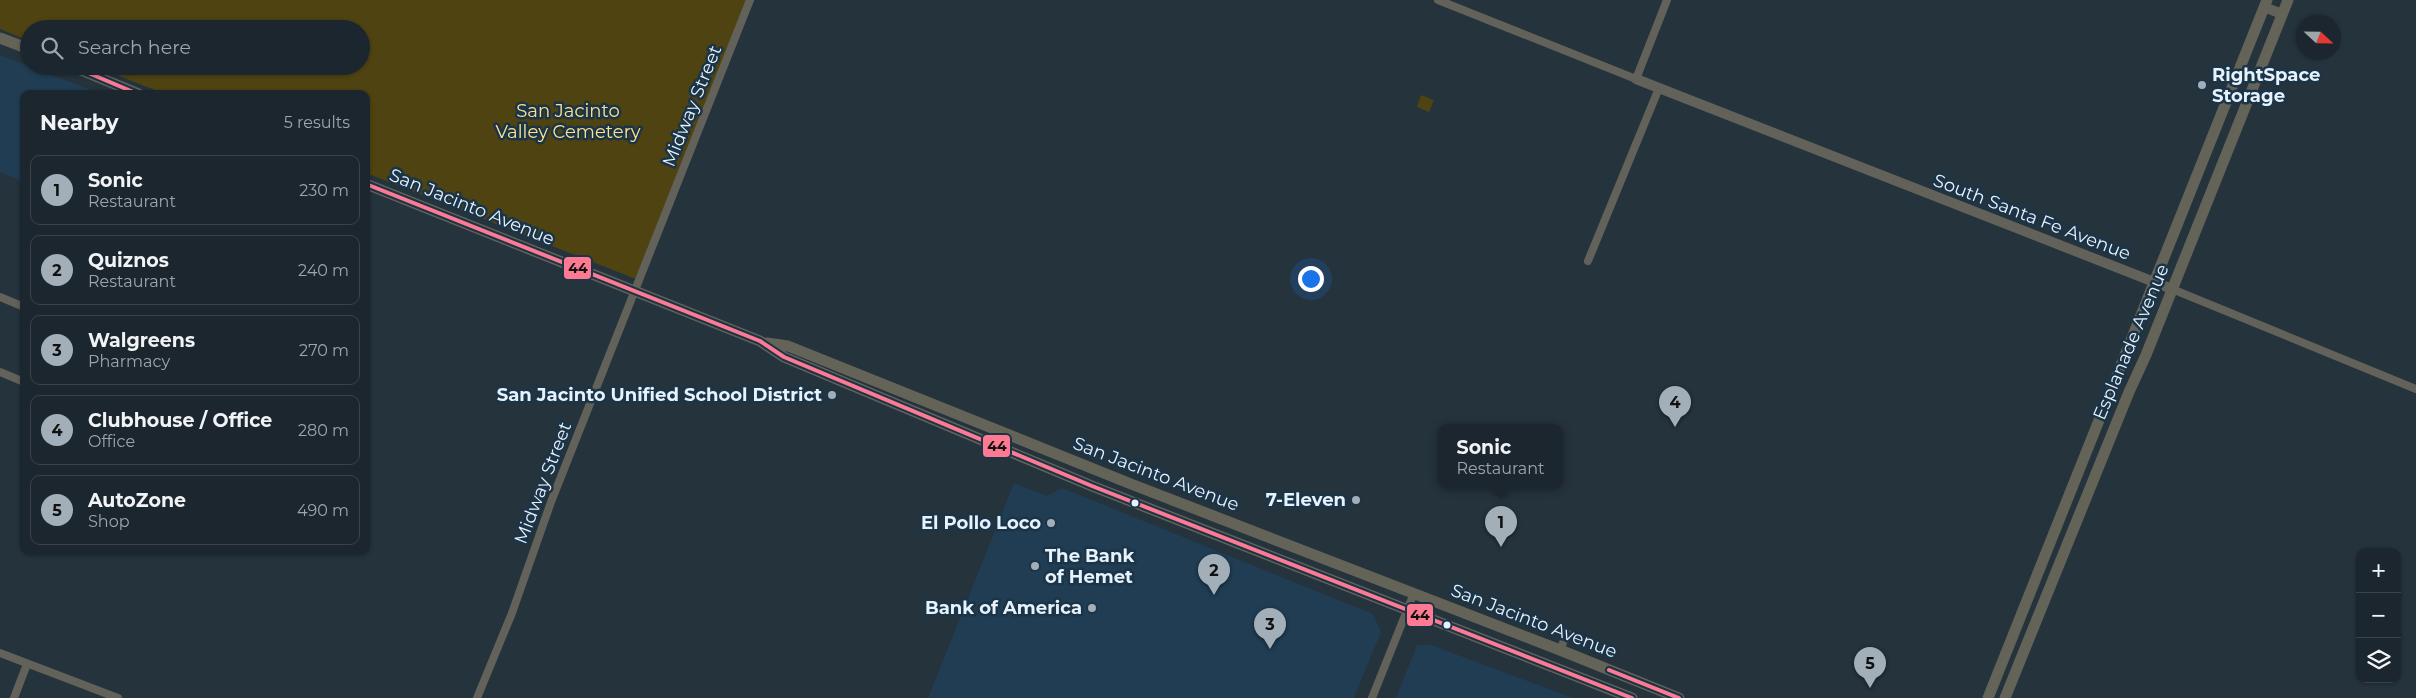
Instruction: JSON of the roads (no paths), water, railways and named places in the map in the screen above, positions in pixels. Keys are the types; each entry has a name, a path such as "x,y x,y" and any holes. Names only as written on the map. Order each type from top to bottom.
{"main road":[{"name":"Esplanade Avenue","path":"2005,698 2288,0"},
{"name":"Esplanade Avenue","path":"1988,698 2266,4"},
{"path":"0,38 20,46"},
{"path":"93,75 129,90"},
{"path":"2227,102 2244,110"},
{"name":"San Jacinto Avenue","path":"370,186 760,341 788,346 1131,484 1560,650 1678,698"},
{"name":"San Jacinto Avenue","path":"760,341 784,357 1010,453 1632,698"},
{"path":"1200,529 1204,523 1210,522 1272,544 1286,544"}],"street":[{"name":"Midway Street","path":"477,698 512,613 551,502 750,0"},
{"path":"1438,0 1636,79 1666,0"},
{"path":"2266,4 2282,14"},
{"name":"South Santa Fe Avenue","path":"1636,79 2155,282 2416,389"},
{"path":"1588,261 1659,88"},
{"path":"0,297 20,305"},
{"path":"0,372 20,380"},
{"path":"1372,698 1414,593"},
{"path":"1560,650 1567,633"},
{"path":"0,653 118,698"},
{"path":"14,698 27,664"}],"place":[{"name":"RightSpace Storage","path":"2202,85"},
{"name":"San Jacinto Unified School District","path":"832,395"},
{"name":"Clubhouse / Office","path":"1675,427"},
{"name":"7-Eleven","path":"1356,500"},
{"name":"El Pollo Loco","path":"1051,523"},
{"name":"Sonic","path":"1501,547"},
{"name":"The Bank of Hemet","path":"1035,566"},
{"name":"Quiznos","path":"1214,595"},
{"name":"Bank of America","path":"1092,608"},
{"name":"Walgreens","path":"1270,649"},
{"name":"AutoZone","path":"1870,688"}],"park label":[{"name":"San Jacinto Valley Cemetery","path":"568,121"}]}
